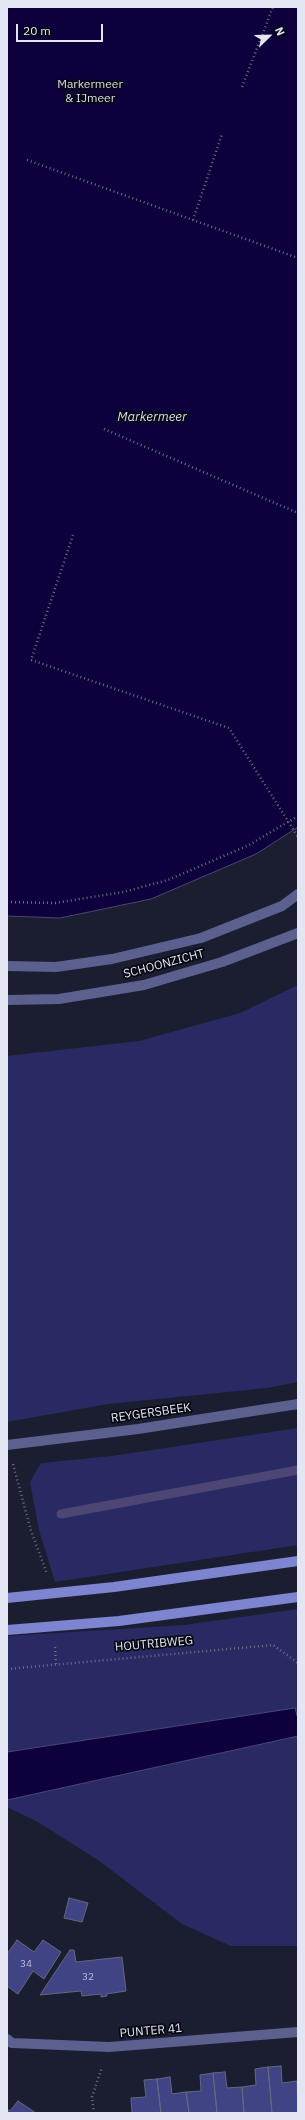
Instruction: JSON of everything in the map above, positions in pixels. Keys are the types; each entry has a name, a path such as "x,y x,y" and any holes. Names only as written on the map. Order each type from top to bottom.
{"main road":[{"path":"7,1598 50,1594 298,1561"},
{"path":"7,1630 120,1621 298,1597"}],"street":[{"path":"7,966 56,966 112,959 201,938 282,906 298,894"},
{"name":"SCHOONZICHT","path":"7,1000 59,999 144,985 222,962 298,933"},
{"name":"REYGERSBEEK","path":"8,1444 138,1429 298,1404"},
{"name":"PUNTER 41","path":"7,2039 12,2042 109,2047 298,2032"}],"path":[{"path":"242,86 273,7"},
{"path":"193,220 222,134"},
{"path":"27,160 298,258"},
{"path":"104,429 298,513"},
{"path":"73,535 31,660 229,728 298,837"},
{"path":"7,902 55,903 122,892 168,880 249,845 298,816"},
{"path":"8,1444 31,1532 47,1574 50,1594"},
{"path":"54,1626 56,1666"},
{"name":"HOUTRIBWEG","path":"7,1669 56,1666 273,1645 298,1663"},
{"path":"94,2113 92,2097 109,2047"}],"shaded area":[{"path":"298,985 298,1382 267,1388 108,1404 7,1422 7,1056 139,1041 240,1013"},
{"path":"298,1428 298,1545 55,1582 39,1530 30,1482 41,1463 112,1456"},
{"path":"298,1609 298,1719 295,1708 7,1752 7,1636 184,1625"},
{"path":"298,1736 298,1946 231,1946 182,1924 98,1860 38,1822 7,1807 7,1800"}],"water":[{"name":"Markermeer","path":"7,7 298,7 298,827 256,854 151,899 60,918 7,916"},
{"path":"295,1708 298,1719 298,1736 7,1800 7,1752"}],"building":[{"path":"69,1898 88,1903 82,1922 64,1918"},
{"path":"17,1940 34,1952 43,1940 61,1952 44,1979 33,1971 18,1994 7,1986 7,1954"},
{"path":"70,1950 74,1950 76,1962 122,1957 126,1991 106,1994 107,1996 101,1997 101,1994 82,1996 81,1991 40,1995"},
{"path":"281,2066 282,2083 297,2081 298,2113 272,2113 268,2067"},
{"path":"268,2067 272,2113 244,2113 242,2087 256,2085 255,2069"},
{"path":"225,2072 227,2088 242,2087 244,2113 217,2113 213,2073"},
{"path":"213,2073 217,2113 189,2113 186,2092 201,2091 200,2075"},
{"path":"170,2077 172,2094 186,2092 189,2113 161,2113 157,2079"},
{"path":"157,2079 161,2113 132,2113 131,2098 146,2097 144,2080"},
{"path":"18,2101 36,2113 7,2113 7,2109 10,2111"}],"waterway":[{"path":"61,1514 298,1470"}],"park label":[{"name":"Markermeer & IJmeer","path":"90,92"}]}
